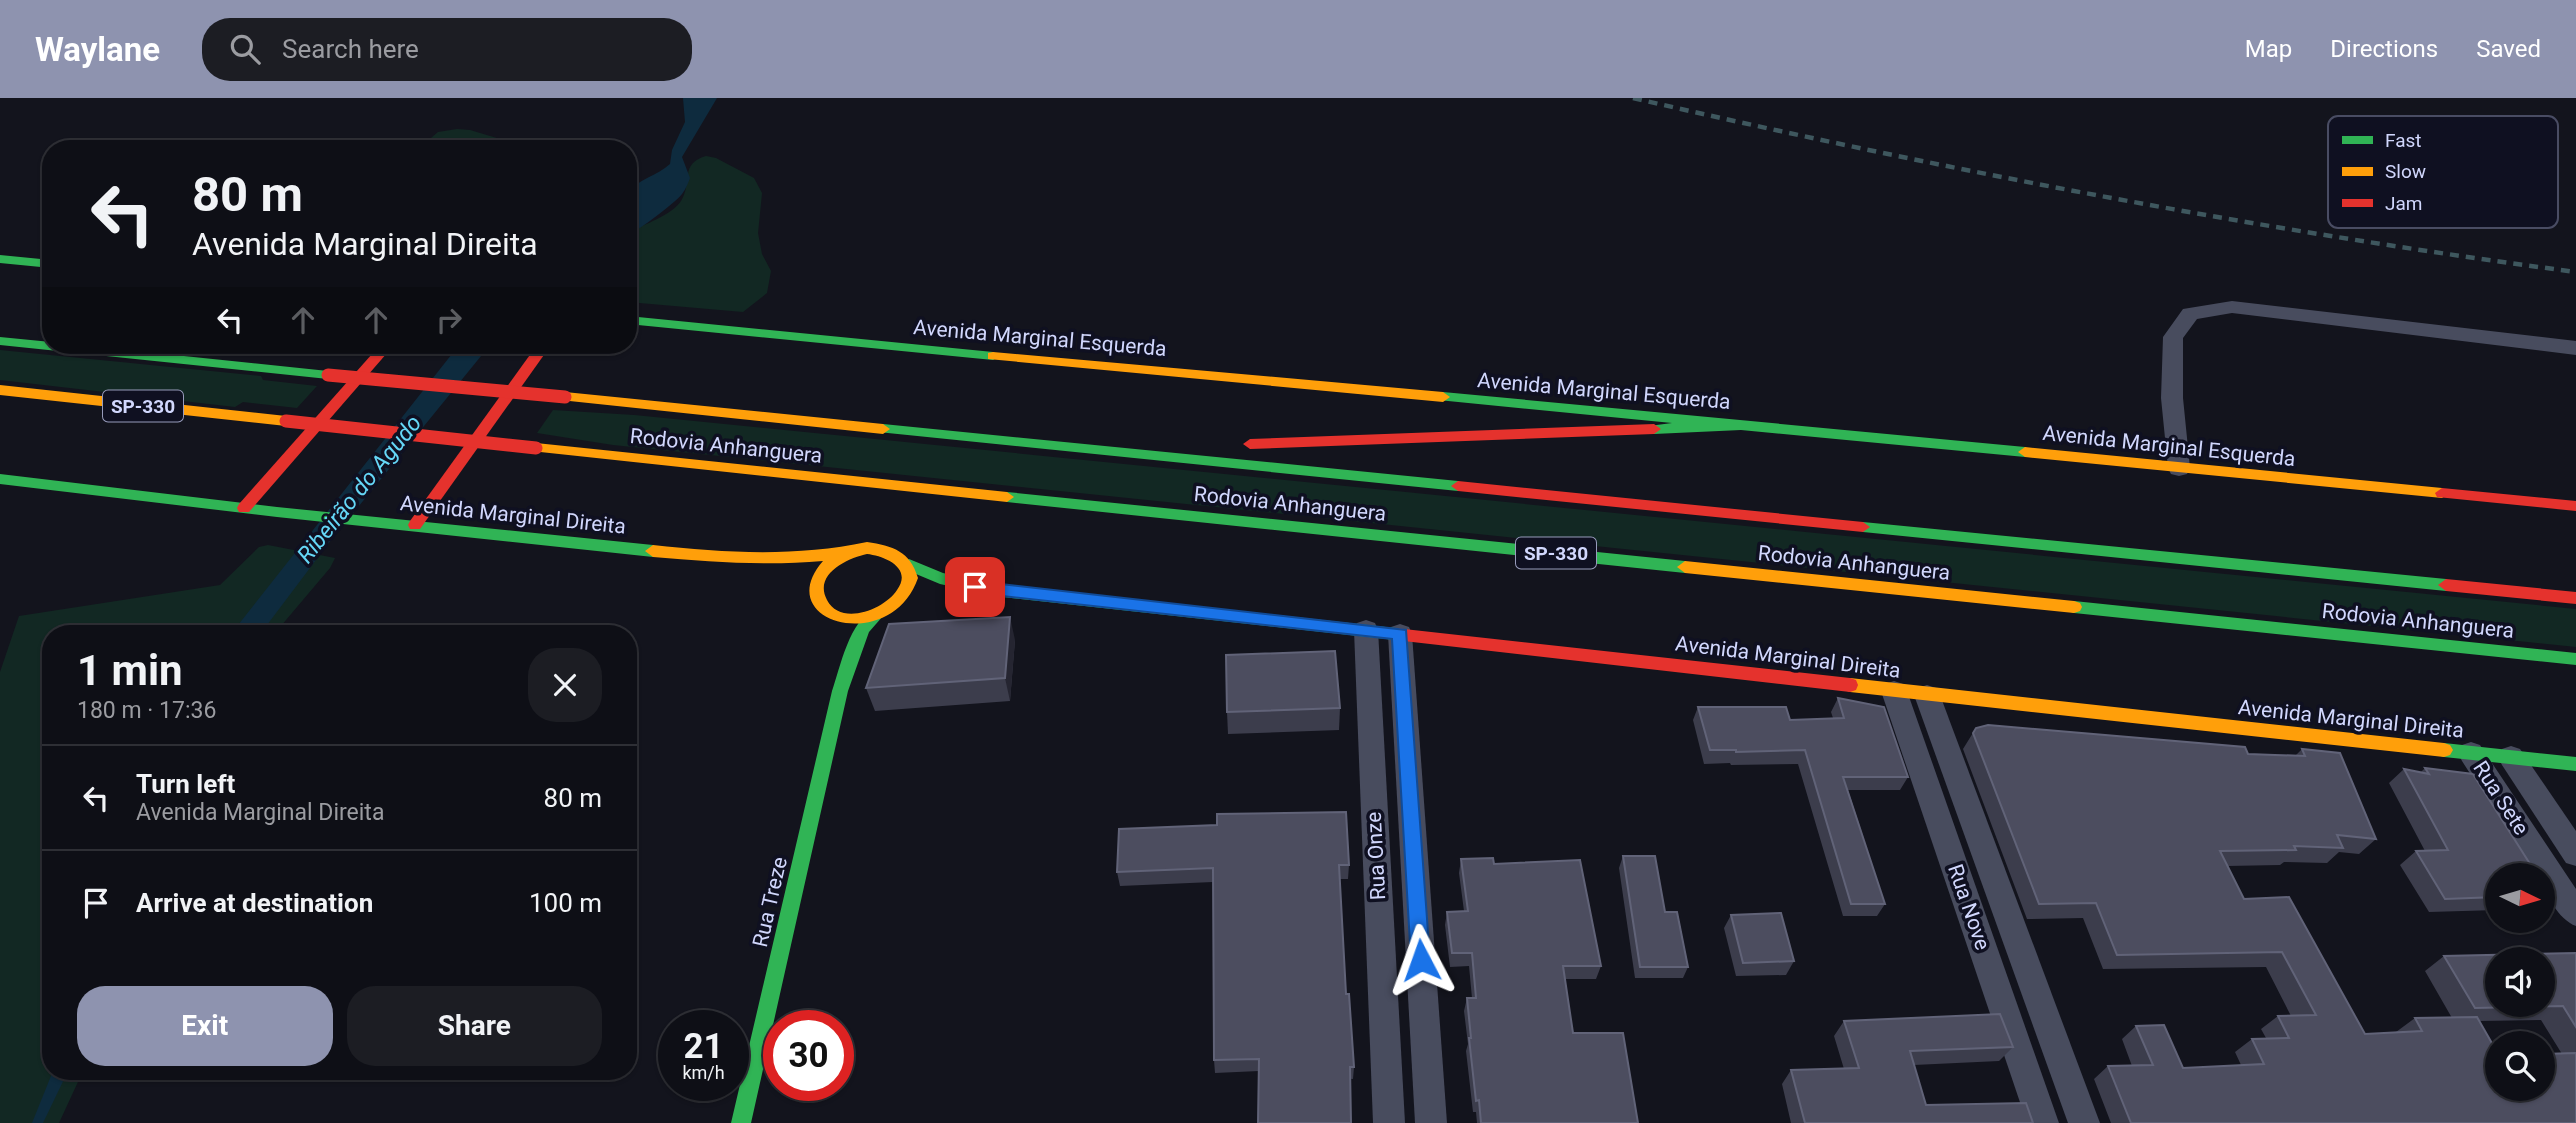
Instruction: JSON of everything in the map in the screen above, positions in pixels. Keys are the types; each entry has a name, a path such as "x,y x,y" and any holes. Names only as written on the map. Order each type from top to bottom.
{"main road":[{"path":"0,259 42,263"},
{"name":"Avenida Marginal Esquerda","path":"637,321 2576,506"},
{"name":"Rodovia Anhanguera","path":"0,341 42,345"},
{"name":"Rodovia Anhanguera","path":"125,354 2576,598"},
{"path":"244,508 379,354"},
{"path":"415,525 538,354"},
{"name":"Rodovia Anhanguera","path":"0,390 2576,659"},
{"path":"1233,444 1331,443 1745,425"},
{"path":"1065,447 1205,445"},
{"name":"Avenida Marginal Direita","path":"0,479 276,512 730,559 820,557 851,551"},
{"path":"823,608 815,590 818,578 829,564 851,551 867,548 890,550 901,556 909,565 912,574 910,587 897,604 880,614"},
{"name":"Avenida Marginal Direita","path":"730,559 772,574"},
{"name":"Avenida Marginal Direita","path":"909,565 934,577 994,590 1927,695 2576,764"},
{"path":"804,588 823,608 850,620 880,614 917,601"},
{"name":"Avenida Marginal Direita","path":"947,595 994,590"},
{"name":"Rua Treze","path":"823,608 837,644 840,691"},
{"name":"Rua Treze","path":"741,1123 840,691 862,629 880,614"}],"street":[{"path":"2179,468 2172,398 2173,337 2190,314 2232,307 2576,348"},
{"name":"Rua Onze","path":"1366,630 1389,1123"},
{"name":"Rua Onze","path":"1400,634 1431,1123"},
{"name":"Rua Nove","path":"1894,691 2043,1123"},
{"name":"Rua Nove","path":"1927,695 2084,1123"},
{"name":"Rua Sete","path":"2471,753 2576,913"},
{"name":"Rua Sete","path":"2511,757 2576,854"}],"green space":[{"path":"470,130 504,140 429,140 438,132"},
{"path":"706,156 716,158 754,178 762,193 758,233 762,254 771,271 767,293 743,312 637,303 637,228 677,206 684,194 689,169 698,159"},
{"path":"0,350 261,376 263,380 317,386 297,408 243,402 235,407 0,380"},
{"path":"553,410 634,415 2576,609 2576,647 613,445 537,433"},
{"path":"268,545 335,558 330,568 282,625 42,625 42,1080 79,1080 59,1123 0,1123 0,672 19,616 220,585 259,547"}],"water":[{"path":"683,98 717,98 682,157 690,178 682,194 637,229 637,184 670,164 672,150 685,122"},
{"name":"Ribeirão do Agudo","path":"452,354 483,354 328,544 267,625 238,625"},
{"path":"49,1080 64,1080 43,1123 32,1123"}],"building":[{"path":"1010,617 1005,678 866,688 889,624"},
{"path":"1335,651 1340,708 1227,712 1226,655"},
{"path":"1838,698 1884,707 1908,777 1843,777 1885,904 1851,904 1805,750 1710,750 1698,707 1786,707 1790,720 1844,718"},
{"path":"1988,725 2245,747 2248,754 2305,756 2302,749 2340,753 2376,839 2337,835 2343,848 2294,846 2296,850 2220,851 2244,899 2289,897 2365,1034 2422,1031 2415,1018 2477,1017 2485,1031 2485,1101 2555,1101 2555,1054 2576,1053 2576,1123 2131,1123 2108,1066 2153,1065 2136,1026 2164,1025 2183,1068 2264,1064 2252,1039 2289,1038 2278,1016 2316,1015 2282,952 2117,955 2096,903 2039,904 1973,733 1976,728"},
{"path":"2425,768 2473,774 2529,863 2485,863 2485,897 2445,899 2416,851 2448,850 2404,769 2429,774"},
{"path":"1346,812 1349,865 1339,865 1346,994 1349,994 1354,1067 1350,1067 1351,1123 1258,1123 1259,1059 1214,1060 1213,868 1117,872 1119,829 1217,825 1217,814"},
{"path":"1623,856 1655,856 1665,912 1677,912 1688,967 1640,967"},
{"path":"1493,858 1494,864 1580,860 1601,966 1563,966 1573,1033 1623,1033 1638,1123 1481,1123 1469,1038 1467,998 1476,998 1472,953 1452,953 1447,912 1468,911 1461,859"},
{"path":"1781,913 1794,961 1743,963 1731,915"},
{"path":"2555,953 2576,953 2576,1027 2563,1006 2555,1006"},
{"path":"2485,955 2485,1008 2475,1008 2444,956"},
{"path":"2000,1014 2013,1047 1910,1051 1926,1105 2026,1103 2033,1123 1805,1123 1791,1070 1859,1068 1844,1021"}],"railway":[{"path":"1633,98 1867,150 2102,196 2338,237 2576,272"}],"traffic: fast":[{"path":"0,259 42,263"},
{"path":"637,321 993,356"},
{"path":"0,341 42,345"},
{"path":"125,354 328,375"},
{"path":"1443,397 2025,452"},
{"path":"1654,429 1745,425"},
{"path":"883,429 1458,486"},
{"path":"0,479 277,512 653,551"},
{"path":"1007,497 1685,567"},
{"path":"1863,527 2446,585"},
{"path":"909,565 940,578 994,590 1395,634"},
{"path":"2074,607 2576,659"},
{"path":"741,1123 840,691 862,629 875,616"},
{"path":"2444,750 2576,764"}],"traffic: slow":[{"path":"993,356 1443,397"},
{"path":"0,390 286,421"},
{"path":"565,397 883,429"},
{"path":"536,448 1007,497"},
{"path":"2025,452 2442,493"},
{"path":"867,548 893,554 906,565 910,578 905,591 895,604 862,619 844,619 828,612 818,599 817,591 824,569 836,558 867,548"},
{"path":"653,551 752,558 801,557 851,551"},
{"path":"1685,567 2074,607"},
{"path":"1850,685 2444,750"}],"traffic: jam":[{"path":"244,508 379,354"},
{"path":"415,525 538,354"},
{"path":"328,375 565,397"},
{"path":"286,421 536,448"},
{"path":"1250,444 1654,429"},
{"path":"1458,486 1863,527"},
{"path":"2442,493 2576,506"},
{"path":"2446,585 2576,598"},
{"path":"1395,634 1850,685"}],"route":[{"path":"975,587 1400,634 1421,960"}]}
